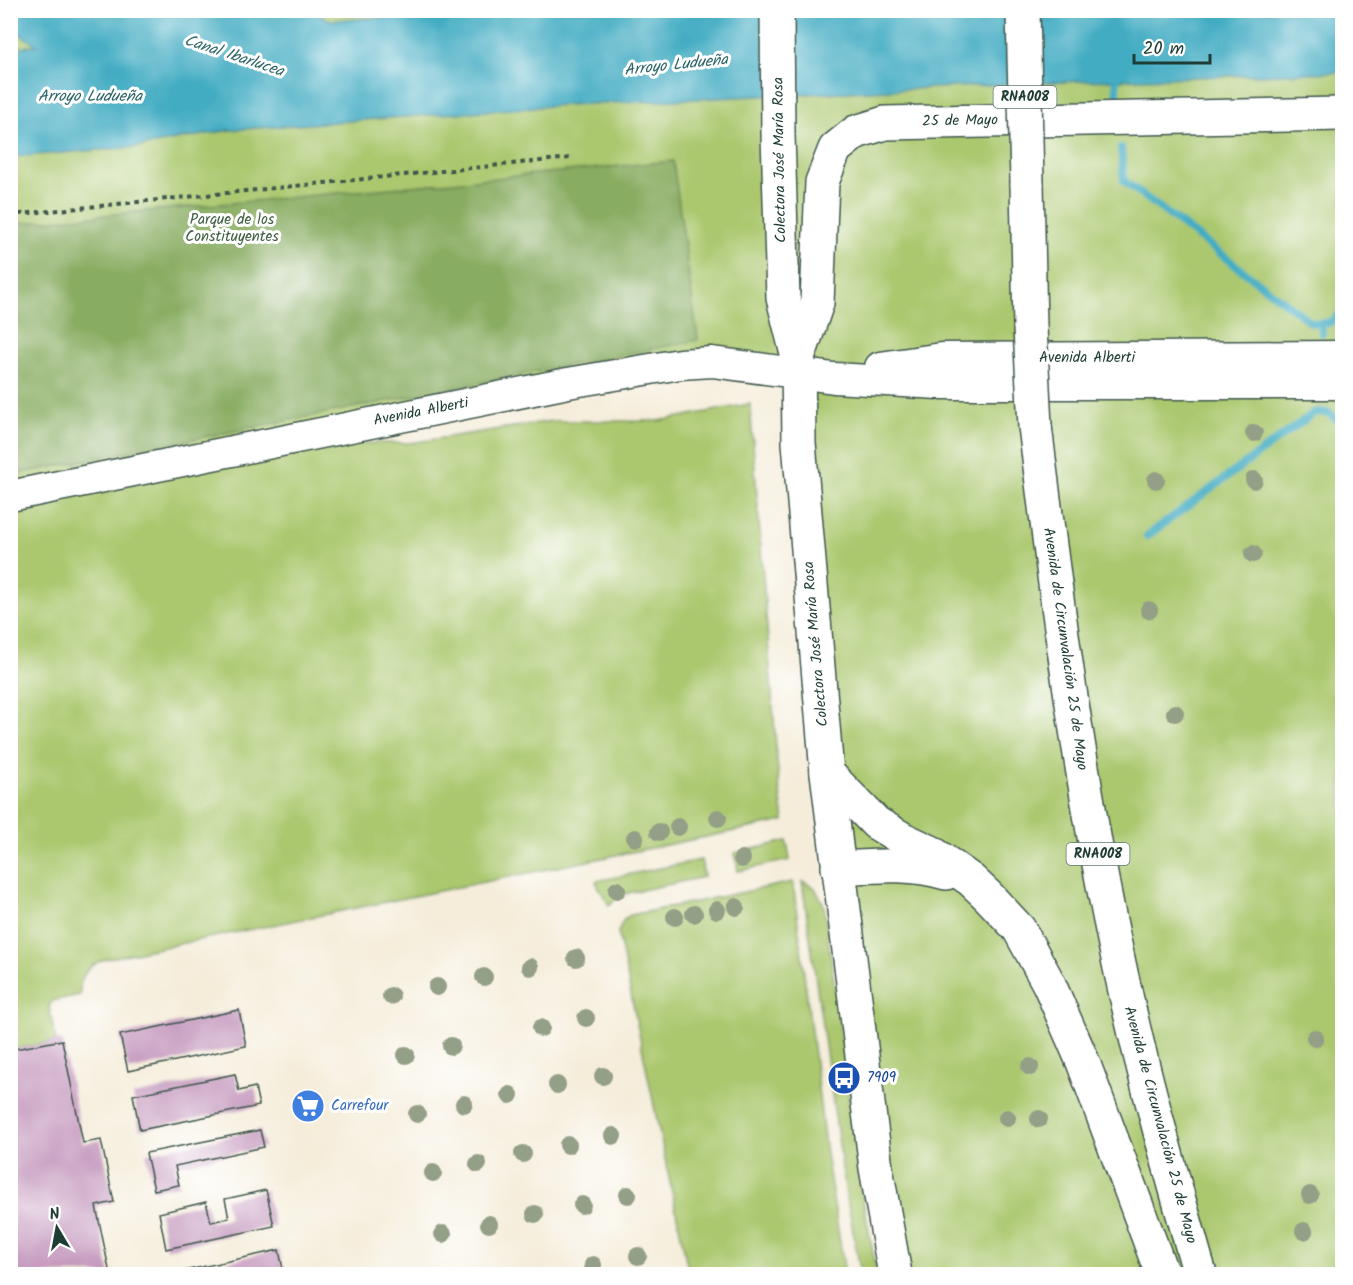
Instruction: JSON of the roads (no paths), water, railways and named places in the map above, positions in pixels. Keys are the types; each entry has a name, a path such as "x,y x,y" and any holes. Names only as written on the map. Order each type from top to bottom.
{"main road":[{"name":"Colectora José María Rosa","path":"777,10 783,298 797,366 799,443 827,773 876,1167 895,1275"},
{"name":"Avenida de Circunvalación 25 de Mayo","path":"1023,10 1030,328 1035,426 1056,596 1096,845 1120,969 1162,1141 1200,1275"},
{"name":"25 de Mayo","path":"797,366 817,303 822,182 835,149 856,132 885,123 1342,114"},
{"path":"827,773 876,823 932,852 971,880 1019,929 1049,984 1083,1062 1162,1275"},
{"path":"838,868 889,864 910,865 971,880"}],"street":[{"name":"Avenida Alberti","path":"834,378 876,368 942,358 1342,356"},
{"name":"Avenida Alberti","path":"10,496 568,383 680,364 712,362 797,366 834,378 939,384 1342,384"}],"water":[{"name":"Arroyo Ludueña","path":"11,10 308,10 331,20 549,10 1342,11 1342,72 1083,81 565,105 230,130 138,147 11,157 10,49 36,45 11,28"}],"waterway":[{"path":"1116,70 1117,96"},
{"path":"1121,148 1124,181 1312,323 1329,323 1342,312"},
{"path":"1321,323 1322,333"},
{"path":"1147,536 1315,412 1329,413 1342,424"}],"place":[{"name":"7909","path":"844,1078"},
{"name":"Carrefour","path":"308,1106"}],"water label":[{"name":"Canal Ibarlucea","path":"234,56"}],"park label":[{"name":"Parque de los Constituyentes","path":"232,228"}]}
